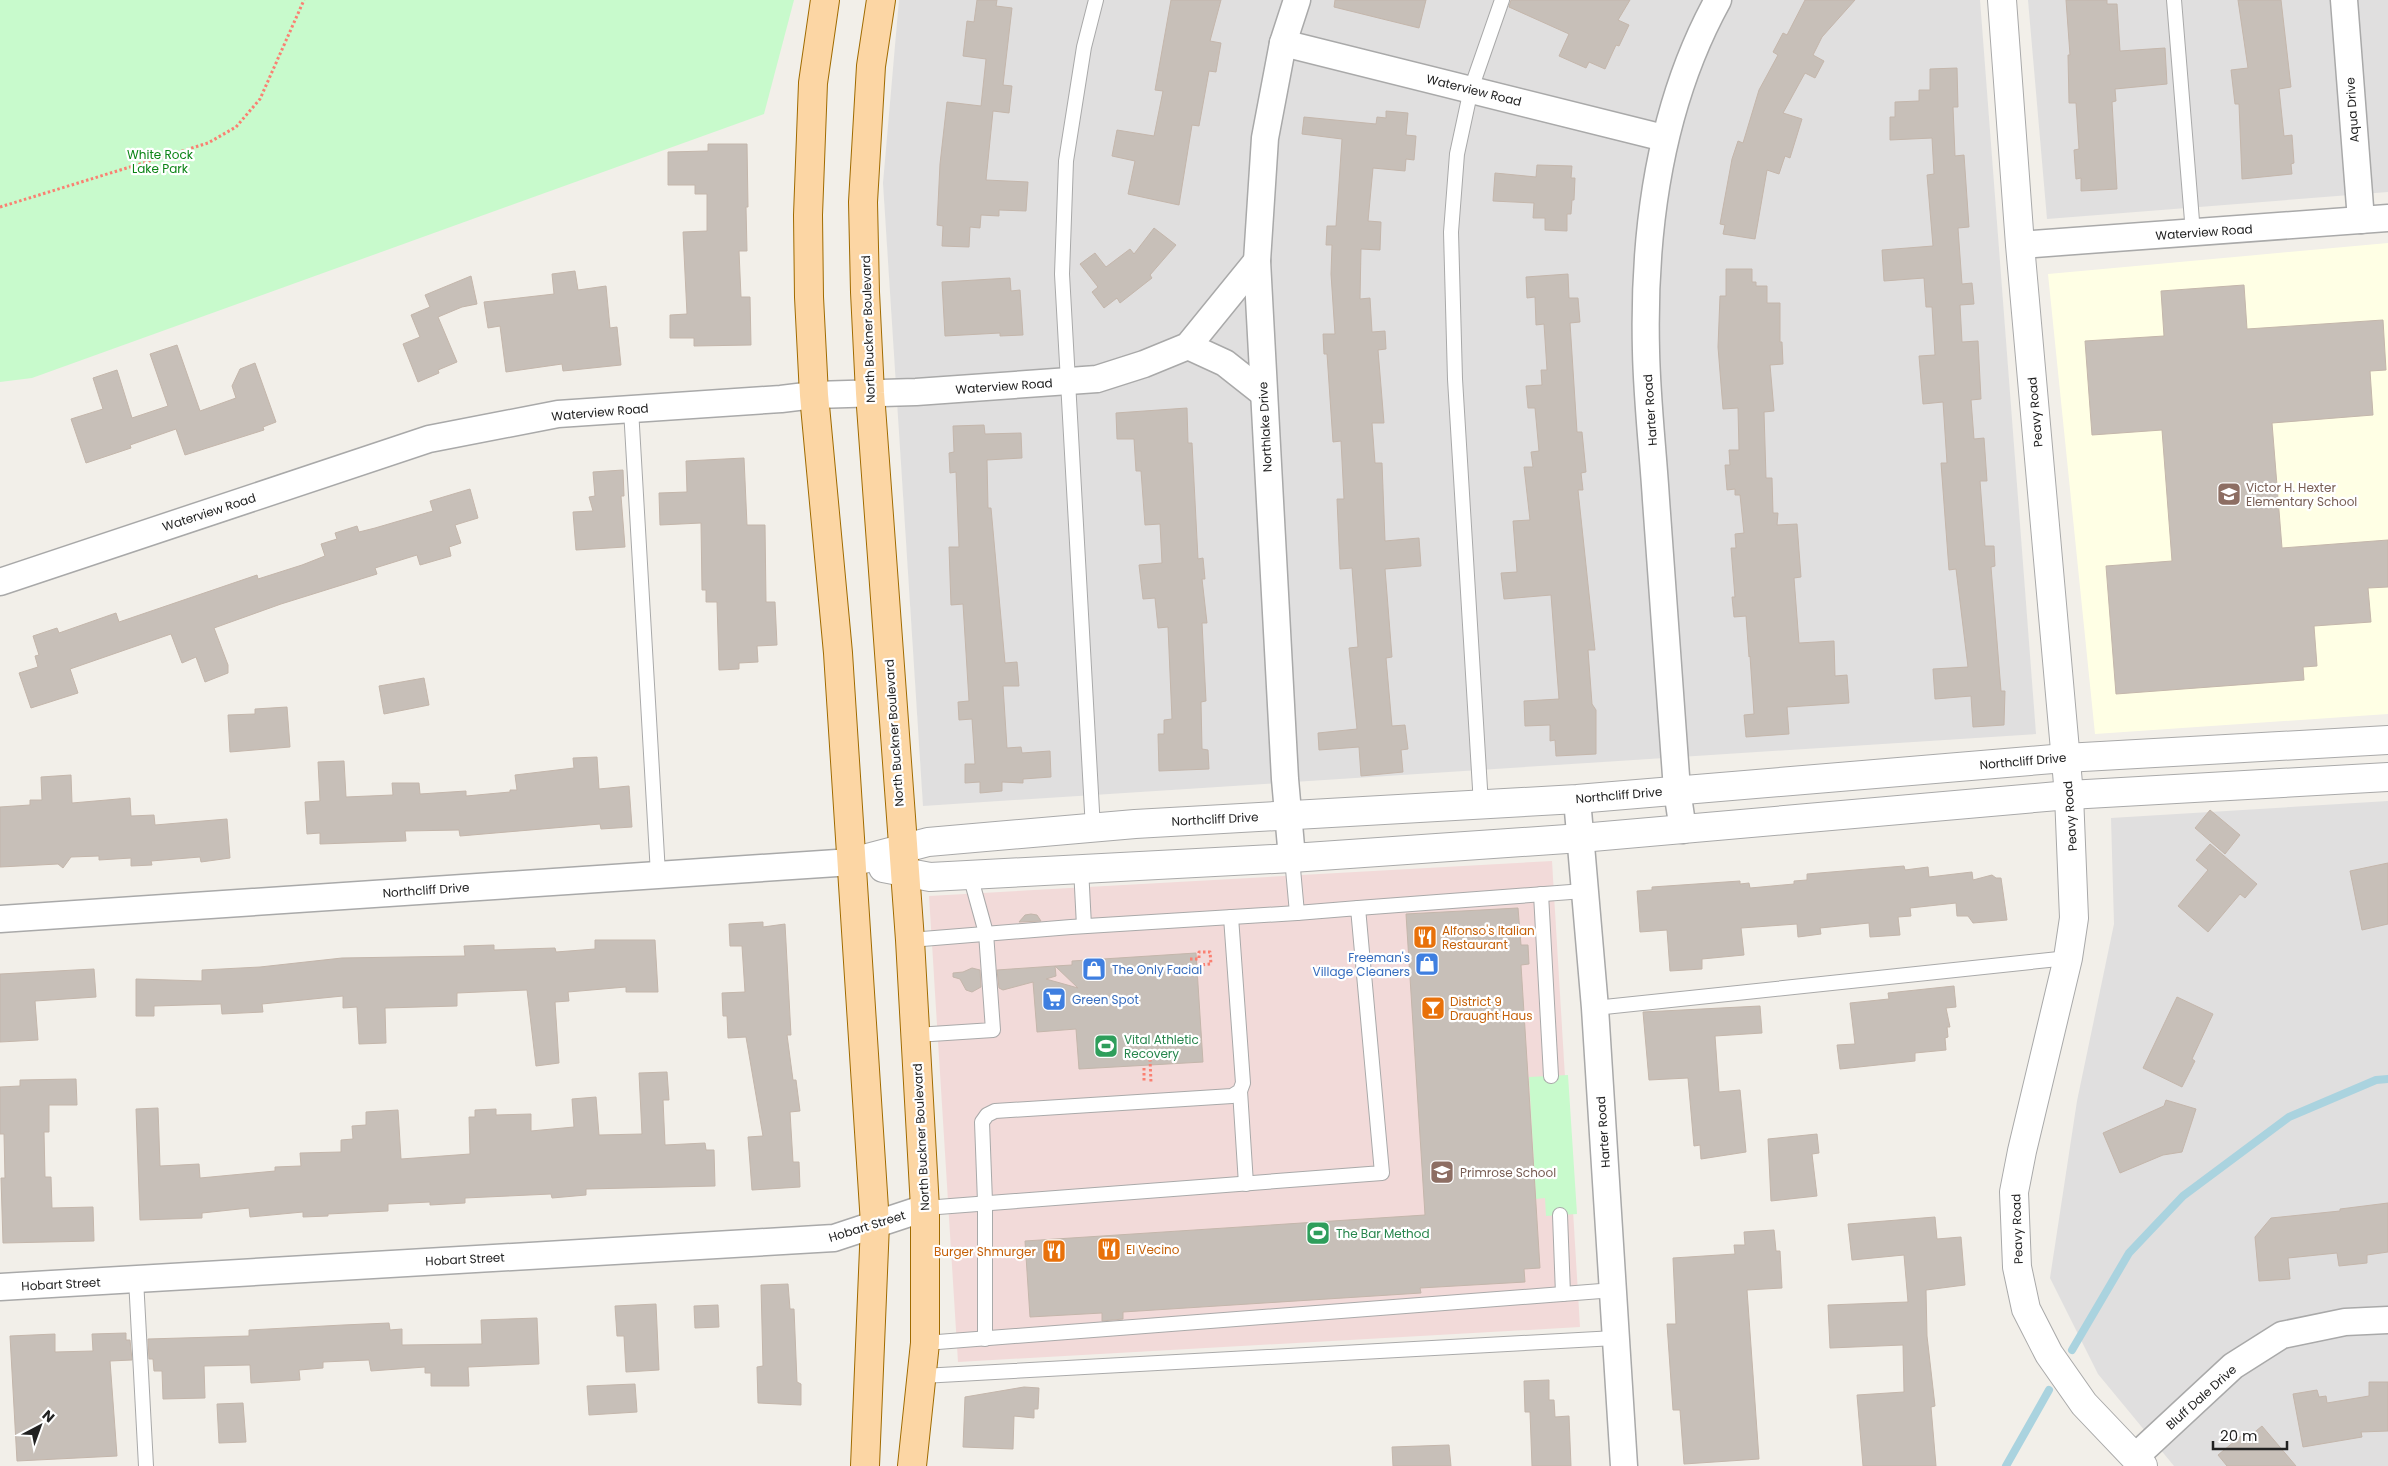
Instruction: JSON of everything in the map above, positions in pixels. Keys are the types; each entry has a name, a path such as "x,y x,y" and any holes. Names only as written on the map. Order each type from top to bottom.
{"main road":[{"path":"825,0 813,83 809,206 809,297 814,395 838,653 874,1224 864,1466"},
{"name":"North Buckner Boulevard","path":"881,0 871,66 864,202 870,393 910,940 925,1208 925,1343 912,1466"}],"street":[{"name":"Northlake Drive","path":"1292,858 1263,393 1257,261 1265,138 1283,43 1296,0"},
{"name":"Harter Road","path":"1683,830 1677,790 1646,352 1647,269 1652,212 1664,138 1693,50 1718,0"},
{"name":"Peavy Road","path":"2002,0 2020,245 2069,795 2074,918 2068,958 2014,1192 2017,1267 2026,1309 2049,1354 2084,1404 2139,1461"},
{"name":"Aqua Drive","path":"2344,0 2361,220"},
{"name":"Waterview Road","path":"1283,43 1664,138"},
{"name":"Waterview Road","path":"2020,245 2388,218"},
{"name":"Waterview Road","path":"0,582 429,439 558,414 781,399 814,395 1097,379 1144,364 1188,346 1257,261"},
{"path":"1188,346 1225,363 1263,393"},
{"name":"Northcliff Drive","path":"904,861 928,842 1135,824 1577,799 2065,758 2388,740"},
{"name":"Northcliff Drive","path":"0,919 852,862 904,861 930,877 1292,858 1683,830 2069,795 2388,777"},
{"name":"Harter Road","path":"1577,799 1595,1008 1624,1466"},
{"name":"Hobart Street","path":"0,1287 834,1238 925,1208"},
{"name":"Bluff Dale Drive","path":"2139,1461 2233,1366 2282,1335 2345,1322 2388,1320"}],"lane":[{"path":"1093,829 1062,274 1066,162 1084,47 1096,0"},
{"path":"1481,805 1455,379 1451,232 1458,154 1472,90 1502,0"},
{"path":"2174,0 2193,232"},
{"path":"631,409 658,874"},
{"path":"1292,858 1297,913"},
{"path":"1081,868 1084,926"},
{"path":"916,1035 994,1030 986,932 970,874"},
{"path":"910,940 986,932 1297,913 1584,891"},
{"path":"1542,894 1551,1076"},
{"path":"925,1208 1382,1173 1358,908"},
{"path":"1231,917 1243,1083 1240,1091 1246,1184"},
{"path":"1595,1008 2068,958"},
{"path":"985,1339 986,1202 982,1122 987,1115 995,1111 1232,1096 1240,1091"},
{"path":"1560,1215 1563,1294"},
{"path":"136,1279 146,1466"},
{"path":"925,1343 1614,1290"},
{"path":"922,1376 1615,1338"}],"path":[{"path":"0,207 208,143 236,127 260,99 304,0"},
{"path":"1190,958 1199,959 1199,952 1210,952 1211,964 1200,965"},
{"path":"1144,1068 1144,1085 1151,1084 1150,1059"}],"shaded area":[{"path":"899,0 1980,0 2036,734 923,806 883,183"},
{"path":"2028,0 2388,0 2388,192 2047,219"},
{"name":"Victor H. Hexter Elementary School","path":"2388,243 2388,714 2095,734 2048,274"},
{"path":"2388,801 2388,1466 2174,1466 2098,1374 2050,1278 2077,1101 2114,924 2111,818"},
{"path":"1552,861 1580,1327 958,1362 929,896"}],"green space":[{"name":"White Rock Lake Park","path":"0,0 794,0 764,114 32,378 0,382"},
{"path":"1568,1075 1577,1214 1546,1216 1545,1198 1536,1199 1529,1077"}],"building":[{"path":"977,0 997,0 996,6 1012,8 1003,85 1012,86 1009,113 993,111 986,180 1028,182 1026,211 999,210 999,216 981,215 980,228 970,227 969,247 942,246 943,226 937,225 940,164 947,102 981,106 986,59 963,56 967,21 974,22"},
{"path":"1171,0 1221,0 1210,41 1221,43 1216,72 1209,71 1199,126 1192,125 1179,205 1128,194 1135,161 1112,156 1117,130 1154,136 1163,91 1155,90"},
{"path":"1335,0 1426,0 1419,28 1334,7"},
{"path":"1511,0 1630,0 1618,20 1629,25 1619,46 1616,45 1605,69 1589,62 1586,68 1559,56 1569,34 1509,7"},
{"path":"1805,0 1855,0 1822,37 1813,55 1824,61 1815,78 1805,73 1783,113 1802,119 1790,158 1785,156 1779,174 1767,170 1755,239 1723,234 1725,225 1720,224 1732,159 1738,141 1743,143 1759,90 1778,55 1773,52 1783,33 1787,35"},
{"path":"2066,0 2107,0 2107,4 2117,4 2120,51 2165,48 2167,84 2115,89 2116,101 2112,102 2117,189 2081,191 2081,178 2076,179 2074,150 2079,149 2076,103 2069,103 2068,55 2070,55"},
{"path":"2238,0 2281,0 2291,87 2279,89 2284,136 2292,135 2294,163 2291,164 2292,174 2242,179 2239,104 2235,104 2231,70 2248,68"},
{"path":"1957,68 1958,107 1953,107 1955,156 1964,155 1969,227 1958,228 1962,284 1972,283 1974,304 1960,305 1962,342 1978,341 1981,399 1971,400 1974,439 1984,438 1987,481 1980,481 1985,546 1994,546 1995,566 1991,567 2001,691 2005,691 2004,725 1973,727 1971,696 1935,699 1933,669 1968,667 1956,569 1949,570 1941,463 1947,463 1943,402 1923,404 1919,356 1935,355 1932,307 1926,307 1924,278 1884,281 1882,250 1933,246 1927,175 1934,174 1932,138 1890,140 1890,117 1895,117 1895,102 1919,101 1919,90 1930,90 1930,69"},
{"path":"1386,111 1408,113 1406,135 1416,136 1414,160 1406,159 1405,171 1373,168 1368,221 1381,222 1380,250 1361,249 1360,299 1370,298 1372,332 1385,331 1386,349 1378,350 1384,423 1372,423 1375,463 1382,463 1385,541 1419,538 1421,566 1385,569 1392,657 1386,658 1392,726 1405,725 1408,749 1401,750 1403,772 1361,776 1359,747 1319,750 1318,733 1357,729 1349,648 1358,647 1352,568 1340,569 1337,499 1344,499 1341,441 1333,442 1327,354 1324,354 1323,334 1335,334 1331,274 1332,245 1326,245 1327,226 1336,226 1342,139 1302,134 1304,117 1376,124 1377,117 1386,118"},
{"path":"708,144 747,144 747,251 739,251 741,297 750,297 751,345 694,346 694,338 670,338 670,315 687,314 683,232 707,231 707,194 695,194 695,185 668,185 668,152 708,151"},
{"path":"1537,165 1572,166 1571,178 1575,178 1574,200 1572,200 1571,214 1567,214 1567,231 1545,230 1545,218 1533,218 1534,203 1493,201 1495,173 1536,177"},
{"path":"1154,228 1176,245 1150,275 1152,278 1120,303 1117,298 1104,308 1092,292 1098,287 1080,264 1095,253 1106,267 1130,249 1134,254"},
{"path":"1726,269 1752,269 1752,282 1756,282 1756,286 1767,286 1767,303 1780,303 1780,342 1782,342 1783,364 1770,365 1774,411 1764,412 1766,478 1772,478 1773,513 1778,513 1777,525 1797,524 1801,577 1794,578 1799,643 1834,641 1835,676 1847,675 1849,703 1787,707 1789,734 1746,737 1744,715 1754,714 1750,656 1746,616 1734,617 1732,597 1735,597 1731,548 1736,548 1735,534 1744,533 1740,495 1735,495 1735,489 1727,490 1725,465 1730,465 1729,450 1739,450 1738,408 1723,409 1718,347 1720,296 1726,296"},
{"path":"575,271 578,290 606,286 610,328 617,327 621,365 563,371 562,364 506,372 500,326 488,328 484,302 554,294 552,274"},
{"path":"1568,274 1569,298 1578,298 1580,322 1570,323 1577,432 1582,432 1586,472 1581,473 1583,490 1578,490 1595,650 1588,650 1592,704 1596,710 1596,754 1556,756 1555,740 1550,741 1550,725 1525,726 1524,701 1559,699 1551,595 1504,599 1501,573 1517,572 1513,521 1530,520 1524,467 1533,467 1531,452 1539,451 1535,408 1528,408 1526,386 1542,385 1541,370 1547,370 1544,324 1536,325 1535,297 1527,298 1526,277"},
{"path":"471,276 477,304 462,307 438,317 457,362 438,370 439,373 418,382 403,344 420,337 411,315 430,307 425,295"},
{"path":"1010,278 1011,291 1020,290 1023,335 1000,336 1000,333 945,336 942,282"},
{"path":"2244,285 2247,329 2383,320 2386,370 2370,371 2373,415 2272,423 2282,548 2388,540 2388,587 2368,588 2371,622 2314,626 2317,666 2303,667 2304,680 2116,694 2106,566 2172,561 2162,430 2092,435 2085,341 2164,336 2161,291"},
{"path":"177,345 200,411 236,398 232,386 240,369 255,363 276,422 263,427 264,430 185,455 176,429 130,445 131,448 86,463 71,419 103,409 93,378 117,370 132,418 168,406 150,354"},
{"path":"1187,408 1188,443 1192,443 1198,559 1203,558 1205,579 1202,579 1207,623 1202,623 1206,701 1201,702 1202,749 1208,750 1209,769 1159,771 1158,734 1164,734 1164,720 1172,719 1168,627 1158,628 1155,598 1143,599 1139,565 1162,563 1160,524 1145,525 1141,471 1136,471 1134,439 1117,439 1116,413"},
{"path":"984,425 985,434 1021,433 1022,458 987,460 988,508 991,508 1005,663 1017,662 1019,686 1003,686 1007,748 1021,747 1022,753 1050,751 1051,777 1023,779 1023,783 1002,782 1002,791 980,793 980,782 965,783 965,764 975,764 972,719 959,720 958,702 969,701 963,604 951,605 949,547 959,547 956,472 950,473 949,453 954,452 953,426"},
{"path":"744,458 747,525 765,525 766,602 775,602 777,645 757,646 758,662 739,663 739,669 719,670 717,602 706,602 706,590 702,590 701,523 660,525 659,493 687,492 686,461"},
{"path":"623,470 624,496 621,496 625,547 576,550 573,512 593,511 589,497 595,496 593,472"},
{"path":"470,489 478,518 455,525 461,543 449,547 451,556 420,565 417,555 375,568 377,574 281,604 214,628 228,665 228,673 205,682 196,657 182,663 171,634 70,669 78,693 31,708 19,673 38,667 35,656 39,655 33,636 57,628 59,633 116,613 119,622 257,575 258,579 302,565 325,556 321,544 337,539 335,533 357,526 359,532 433,511 430,501"},
{"path":"424,678 429,705 384,714 379,686"},
{"path":"287,707 290,747 230,752 228,715 255,714 255,709"},
{"path":"597,757 599,789 629,786 632,827 601,829 600,824 460,836 459,830 405,831 406,841 320,844 320,833 307,834 305,802 320,801 318,762 344,761 346,797 393,795 392,783 419,783 420,794 466,791 466,796 517,790 515,775 574,768 573,758"},
{"path":"71,775 72,803 130,798 131,816 154,815 155,825 227,819 230,858 201,862 200,857 151,861 152,865 131,866 131,858 99,860 99,856 71,857 63,868 58,864 0,867 0,807 30,805 30,800 42,800 41,777"},
{"path":"2210,810 2240,835 2225,854 2195,828"},
{"path":"2210,844 2257,884 2245,898 2240,894 2208,932 2178,906 2208,870 2196,860"},
{"path":"2388,863 2388,924 2362,930 2350,871"},
{"path":"1904,866 1905,870 1928,867 1929,877 1972,872 1973,880 1992,875 1996,878 2001,878 2007,920 1973,923 1968,916 1957,916 1956,903 1910,908 1911,916 1898,917 1900,935 1870,937 1869,923 1820,928 1821,934 1798,937 1797,924 1741,928 1744,955 1702,959 1702,969 1670,971 1667,930 1640,932 1637,891 1652,890 1652,887 1740,881 1740,884 1749,883 1750,888 1794,884 1794,881 1807,880 1807,874"},
{"path":"1518,908 1521,945 1528,945 1529,964 1521,965 1540,1268 1524,1269 1525,1282 1420,1288 1421,1293 1123,1312 1123,1319 1102,1321 1102,1313 1030,1317 1025,1241 1425,1215 1406,914"},
{"path":"1025,915 1037,915 1041,921 1019,922"},
{"path":"763,922 763,927 785,924 791,1035 787,1035 793,1080 796,1080 800,1111 790,1112 793,1162 799,1162 800,1187 752,1190 748,1137 763,1136 746,1037 728,1038 727,1016 723,1016 722,993 745,992 742,946 730,946 729,924"},
{"path":"595,940 655,940 658,992 626,992 626,987 568,992 569,1001 555,1002 559,1063 536,1066 527,990 457,993 457,1006 385,1008 386,1043 359,1044 357,1007 343,1008 343,996 262,1004 263,1012 222,1014 221,1004 154,1006 154,1016 136,1016 136,979 202,981 202,970 260,967 342,958 465,956 464,946 494,945 494,950 555,948 556,952 595,949"},
{"path":"1196,953 1203,1062 1079,1069 1076,1029 1037,1032 1033,982 1003,990 999,988 997,970 1055,966 1072,965 1072,961","holes":["1055,966 1078,988 1046,979 1056,976"]},
{"path":"972,968 980,970 981,987 972,992 966,990 960,979 953,977 953,973 963,972"},
{"path":"94,969 96,997 35,1001 38,1040 0,1042 0,974"},
{"path":"1954,986 1956,1007 1946,1008 1950,1027 1947,1027 1948,1037 1945,1038 1946,1050 1915,1053 1915,1061 1840,1069 1837,1045 1855,1044 1850,1003 1889,999 1888,993"},
{"path":"2177,997 2213,1014 2192,1059 2195,1061 2182,1087 2143,1068"},
{"path":"1760,1006 1762,1033 1715,1036 1719,1092 1740,1090 1746,1152 1701,1159 1700,1145 1694,1146 1688,1078 1649,1080 1643,1012"},
{"path":"667,1072 669,1100 663,1100 665,1145 705,1143 706,1150 714,1150 715,1186 586,1189 586,1195 552,1198 551,1194 465,1198 465,1203 430,1205 430,1202 388,1204 388,1211 328,1214 328,1216 303,1217 303,1212 250,1217 249,1208 202,1213 202,1218 140,1220 136,1109 158,1108 160,1166 199,1164 200,1178 275,1171 275,1167 301,1166 300,1153 341,1152 341,1140 353,1139 352,1126 366,1125 366,1112 398,1110 401,1159 470,1154 469,1117 475,1117 475,1110 496,1109 496,1115 531,1114 531,1131 574,1127 572,1099 596,1097 599,1135 642,1134 639,1073"},
{"path":"76,1079 77,1105 49,1105 49,1132 44,1132 45,1177 51,1177 52,1208 93,1207 94,1241 3,1243 1,1178 5,1178 4,1134 0,1134 0,1087 20,1086 20,1080"},
{"path":"2166,1100 2196,1109 2182,1152 2163,1155 2120,1173 2103,1133 2164,1106"},
{"path":"1817,1134 1819,1153 1812,1154 1817,1196 1771,1201 1768,1139"},
{"path":"2388,1203 2388,1252 2367,1255 2367,1263 2339,1266 2337,1253 2288,1258 2290,1279 2259,1281 2255,1237 2271,1218 2340,1211 2340,1209"},
{"path":"1935,1217 1937,1239 1961,1237 1965,1285 1926,1290 1927,1336 1935,1406 1931,1407 1936,1466 1863,1466 1857,1395 1904,1392 1903,1345 1830,1348 1828,1305 1908,1302 1904,1255 1852,1260 1848,1224"},
{"path":"1774,1230 1776,1251 1780,1251 1782,1288 1747,1290 1759,1459 1684,1464 1680,1410 1673,1410 1667,1324 1676,1324 1673,1258 1735,1254 1734,1245 1745,1245 1744,1232"},
{"path":"788,1284 790,1309 794,1309 797,1382 801,1384 801,1405 758,1403 757,1367 763,1366 761,1285"},
{"path":"656,1304 659,1370 626,1372 624,1336 617,1336 615,1306"},
{"path":"718,1305 719,1327 695,1328 694,1306"},
{"path":"537,1318 539,1364 468,1367 469,1386 431,1386 431,1373 425,1373 425,1367 371,1371 369,1360 323,1362 323,1368 299,1370 300,1380 251,1383 250,1365 204,1366 205,1398 163,1399 162,1371 154,1371 153,1359 149,1359 148,1339 249,1336 249,1330 343,1325 389,1323 390,1330 402,1329 402,1345 482,1344 481,1320"},
{"path":"126,1333 126,1340 130,1340 132,1360 110,1361 117,1456 17,1461 10,1336 55,1334 55,1352 93,1351 92,1334"},
{"path":"1549,1380 1549,1400 1554,1400 1555,1417 1569,1416 1571,1466 1532,1466 1530,1412 1525,1412 1524,1381"},
{"path":"2369,1382 2388,1382 2388,1431 2361,1432 2362,1437 2303,1447 2293,1394 2317,1390 2319,1397 2326,1396 2327,1403 2369,1396"},
{"path":"635,1384 637,1412 589,1415 587,1386"},
{"path":"1024,1387 1039,1388 1038,1409 1034,1409 1034,1418 1014,1416 1013,1449 963,1447 965,1397"},
{"path":"243,1403 246,1442 219,1443 217,1404"},
{"path":"2262,1426 2296,1466 2227,1466 2218,1455 2241,1436 2245,1440"},
{"path":"1449,1445 1451,1466 1393,1466 1392,1447"}],"waterway":[{"path":"2072,1350 2129,1253 2183,1196 2289,1117 2376,1080 2388,1079"},
{"path":"2006,1466 2049,1390"}],"place":[{"name":"Victor H. Hexter Elementary School","path":"2229,494"},
{"name":"Alfonso's Italian Restaurant","path":"1425,937"},
{"name":"Freeman's Village Cleaners","path":"1427,964"},
{"name":"The Only Facial","path":"1094,969"},
{"name":"Green Spot","path":"1054,999"},
{"name":"District 9 Draught Haus","path":"1433,1008"},
{"name":"Vital Athletic Recovery","path":"1106,1046"},
{"name":"Primrose School","path":"1442,1172"},
{"name":"The Bar Method","path":"1318,1233"},
{"name":"El Vecino","path":"1109,1249"},
{"name":"Burger Shmurger","path":"1054,1251"}]}
